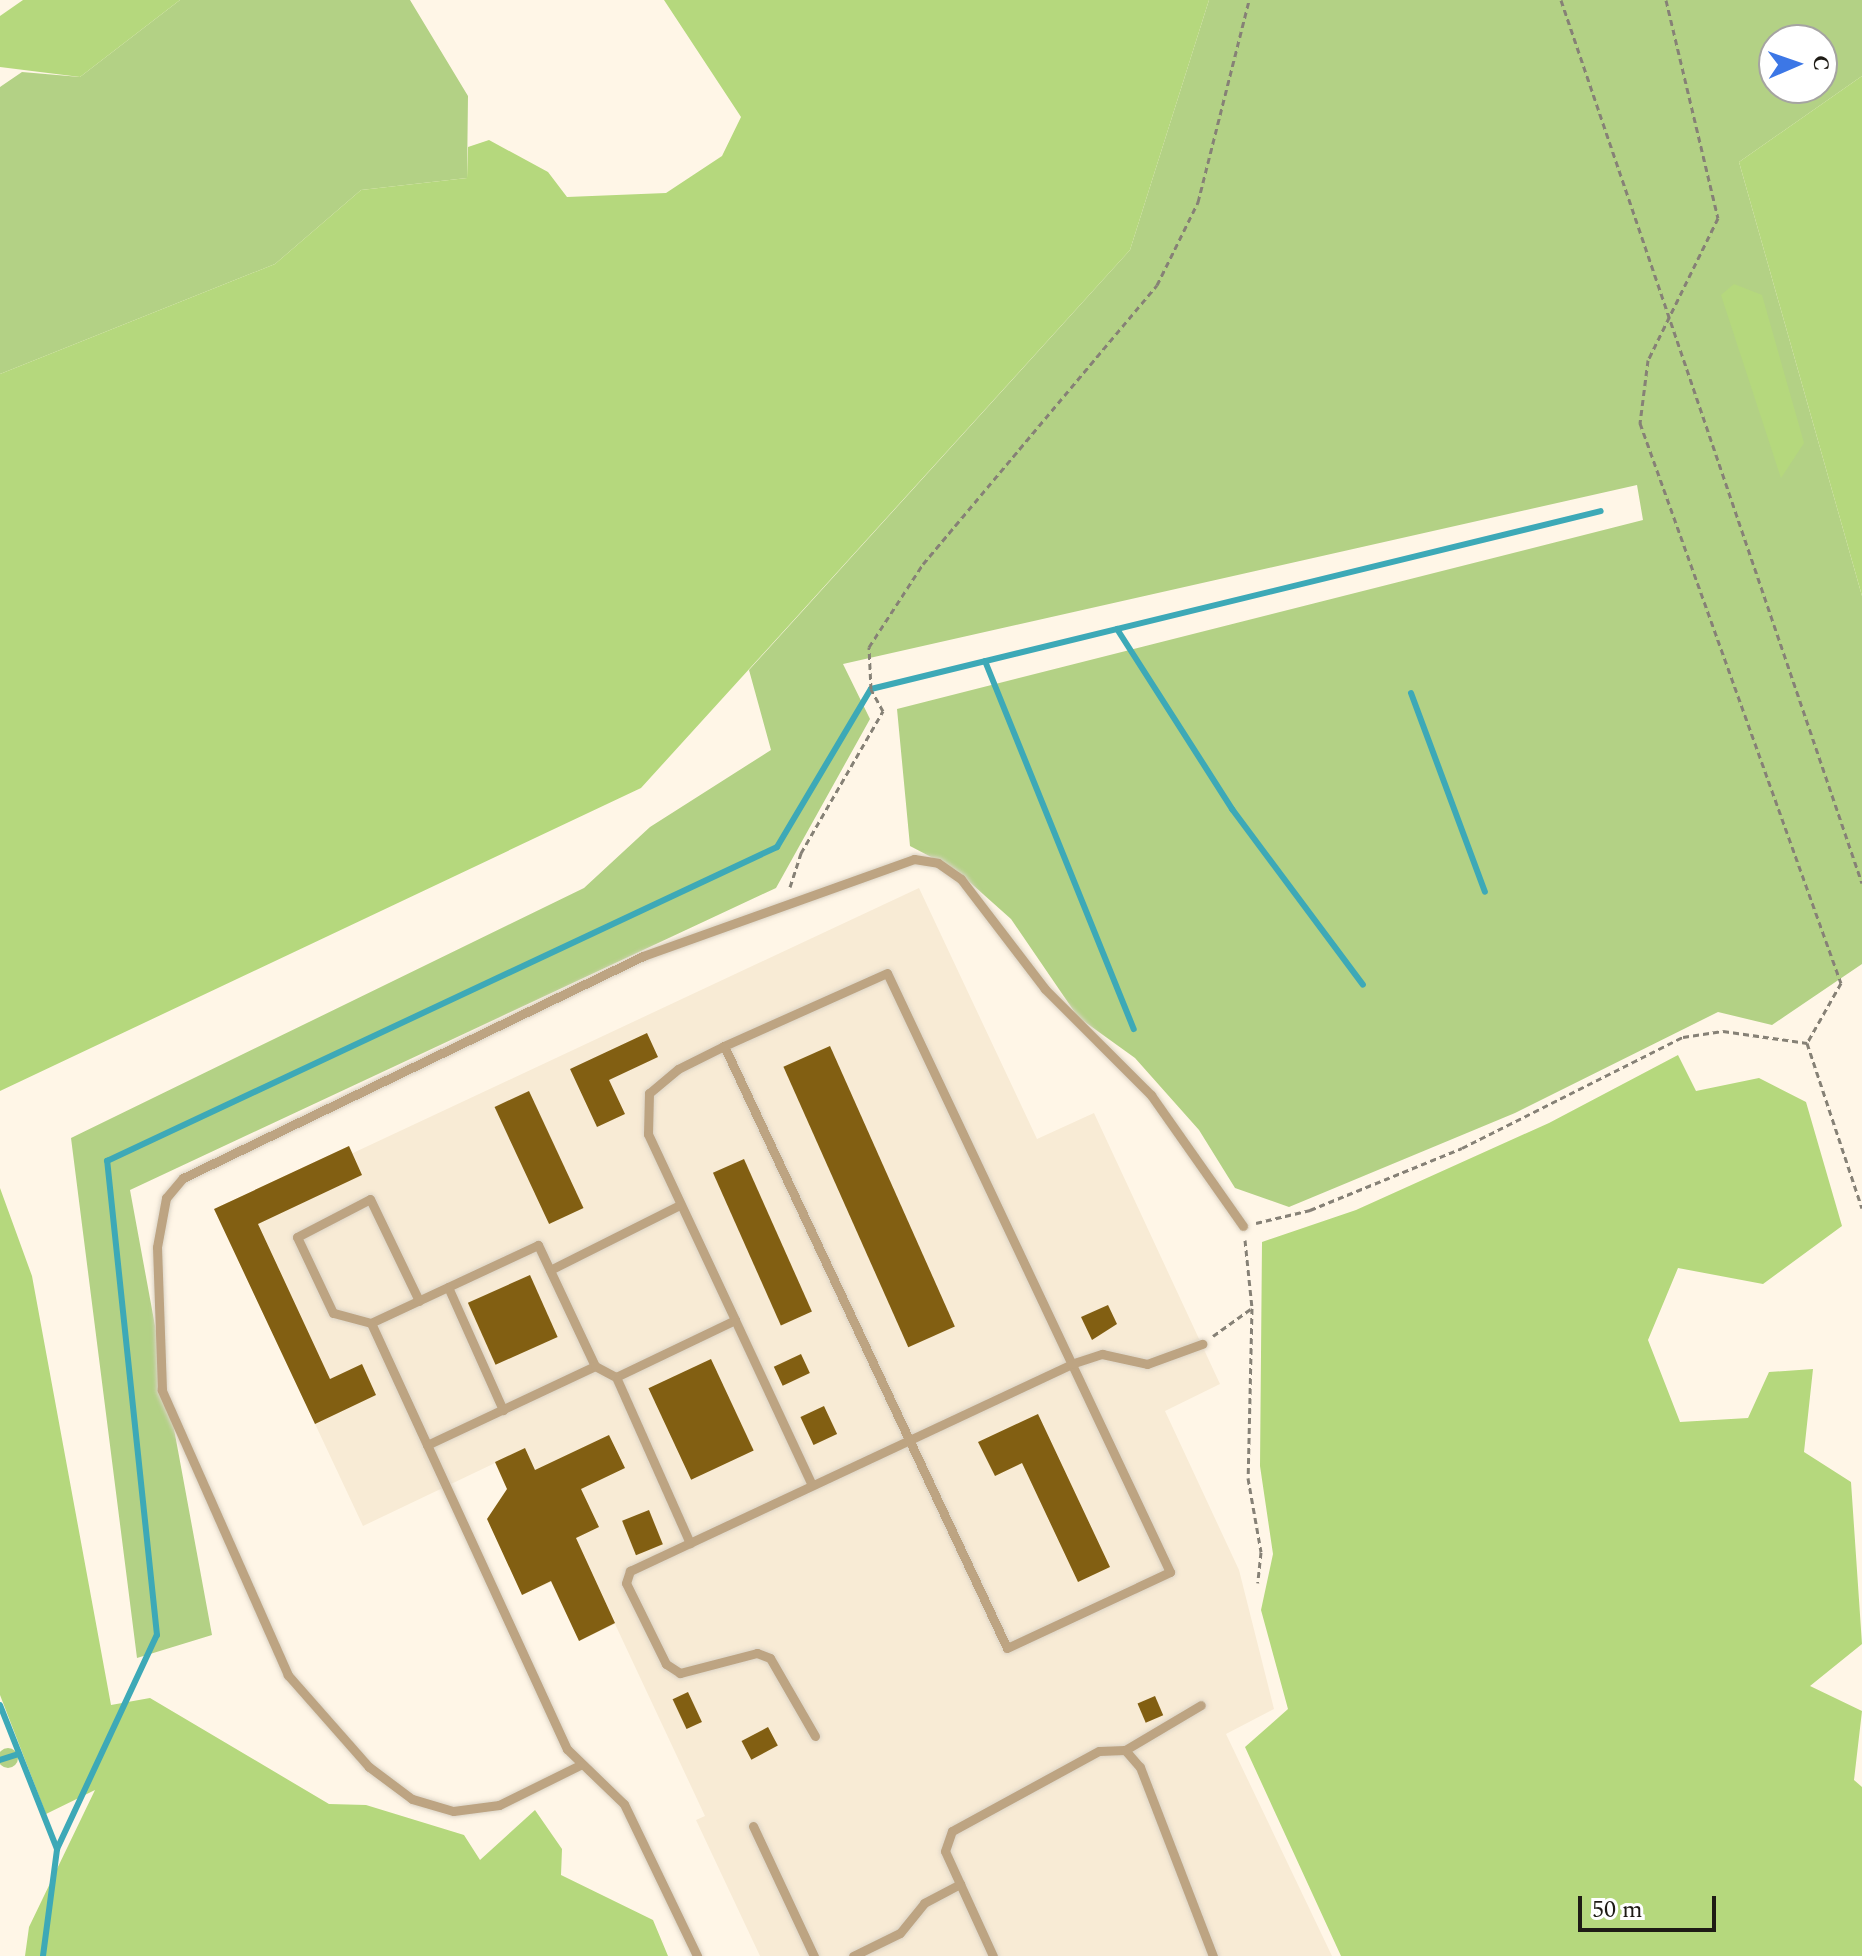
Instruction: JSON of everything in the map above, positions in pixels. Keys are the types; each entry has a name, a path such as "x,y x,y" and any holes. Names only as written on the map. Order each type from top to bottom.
{"lane":[{"path":"580,1765 499,1805 453,1811 412,1799 369,1767 288,1675 162,1390 154,1310 166,1198 183,1178 643,956 783,910 875,868 914,859 938,863 961,879 1045,989 1151,1095 1243,1226"},
{"path":"724,1046 1007,1648 1170,1572 887,973 724,1046 649,1093 648,1134 812,1485"},
{"path":"419,1301 370,1199 297,1237 333,1313 371,1323 419,1301 538,1245 595,1366 616,1377 690,1543"},
{"path":"550,1270 680,1205"},
{"path":"448,1287 503,1410"},
{"path":"616,1377 735,1320"},
{"path":"371,1323 580,1765 624,1804 697,1956"},
{"path":"815,1736 770,1658 757,1653 680,1673 666,1664 626,1583 630,1571 1071,1364 1102,1354 1147,1364 1202,1344"},
{"path":"427,1445 595,1366"},
{"path":"993,1956 945,1851 952,1831 1099,1751 1125,1750 1201,1705"},
{"path":"1125,1750 1140,1767 1213,1956"},
{"path":"753,1826 814,1956"},
{"path":"853,1956 900,1933 924,1903 960,1884"}],"path":[{"path":"783,910 801,853 883,711 871,689 869,647 923,564 1157,285 1198,202 1249,0"},
{"path":"1561,0 1862,883"},
{"path":"1666,0 1718,218 1648,360 1640,423 1841,983 1807,1043 1862,1208"},
{"path":"1258,1583 1261,1552 1248,1478 1252,1308 1243,1226 1310,1210 1462,1148 1683,1037 1723,1031 1807,1043"},
{"path":"1202,1344 1252,1308"}],"shaded area":[{"path":"919,888 1037,1139 1094,1113 1220,1384 1165,1411 1239,1570 1274,1709 1226,1734 1332,1956 760,1956 696,1820 705,1816 615,1624 579,1641 551,1582 522,1595 507,1489 495,1463 363,1526 214,1209 349,1146 353,1153"}],"green space":[{"path":"23,0 180,0 80,77 0,67 0,16"},
{"path":"180,0 410,0 468,96 467,178 361,190 275,264 0,374 0,87 22,72 80,77"},
{"path":"664,0 1209,0 1130,250 641,788 0,1091 0,374 275,264 361,190 467,178 468,147 489,140 548,172 567,197 666,193 722,156 741,117"},
{"path":"1209,0 1862,0 1862,76 1838,93 1838,24 1758,24 1758,104 1822,104 1739,162 1862,596 1862,964 1772,1025 1718,1012 1515,1113 1289,1207 1235,1188 1199,1130 1135,1058 1078,1017 1011,919 956,870 910,846 897,709 1643,520 1637,485 843,664 870,719 776,888 130,1190 212,1635 137,1658 71,1138 584,888 650,827 771,750 749,670 1130,250"},
{"path":"1862,76 1862,596 1739,162 1822,104 1838,104 1838,93"},
{"path":"1734,284 1762,295 1804,443 1781,478 1721,295"},
{"path":"1678,1055 1696,1091 1759,1078 1806,1102 1842,1226 1763,1284 1678,1268 1648,1340 1680,1422 1748,1418 1769,1372 1813,1369 1804,1452 1851,1482 1862,1644 1810,1686 1862,1711 1854,1780 1862,1787 1862,1956 1341,1956 1245,1747 1288,1709 1261,1610 1273,1554 1260,1466 1262,1242 1356,1210 1549,1123"},
{"path":"0,1188 32,1276 111,1705 150,1698 329,1804 366,1805 464,1835 480,1860 535,1810 562,1849 561,1875 653,1920 668,1956 25,1956 29,1927 95,1790 46,1814 0,1695"},
{"path":"4,1748 12,1748 18,1758 12,1768 4,1768 -2,1762 -2,1754"}],"building":[{"path":"647,1033 658,1057 609,1080 625,1114 597,1127 570,1069"},
{"path":"830,1046 955,1326 908,1347 783,1067"},
{"path":"529,1091 584,1208 549,1224 495,1107"},
{"path":"349,1146 362,1175 258,1224 330,1379 362,1364 376,1395 315,1424 214,1209"},
{"path":"744,1159 812,1312 781,1325 713,1173"},
{"path":"530,1275 558,1337 496,1365 468,1303"},
{"path":"1108,1305 1117,1324 1092,1340 1081,1317"},
{"path":"801,1354 810,1373 783,1386 774,1367"},
{"path":"711,1359 754,1451 691,1480 648,1388"},
{"path":"824,1406 837,1434 814,1445 800,1417"},
{"path":"1038,1414 1110,1567 1078,1582 1022,1463 995,1476 978,1442"},
{"path":"609,1435 625,1468 581,1489 599,1527 576,1538 615,1623 579,1641 551,1581 522,1595 487,1519 507,1489 495,1462 525,1448 535,1470"},
{"path":"649,1510 663,1544 636,1555 622,1521"},
{"path":"688,1692 702,1722 687,1729 673,1699"},
{"path":"1155,1696 1163,1715 1146,1723 1138,1703"},
{"path":"768,1727 778,1746 751,1760 742,1741"}],"waterway":[{"path":"43,1956 57,1849 157,1635 107,1161 777,847 871,689 1601,511"},
{"path":"1117,629 1232,809 1363,985"},
{"path":"985,661 1134,1029"},
{"path":"1411,693 1485,892"},
{"path":"0,1705 57,1849"},
{"path":"0,1760 19,1754"}]}
